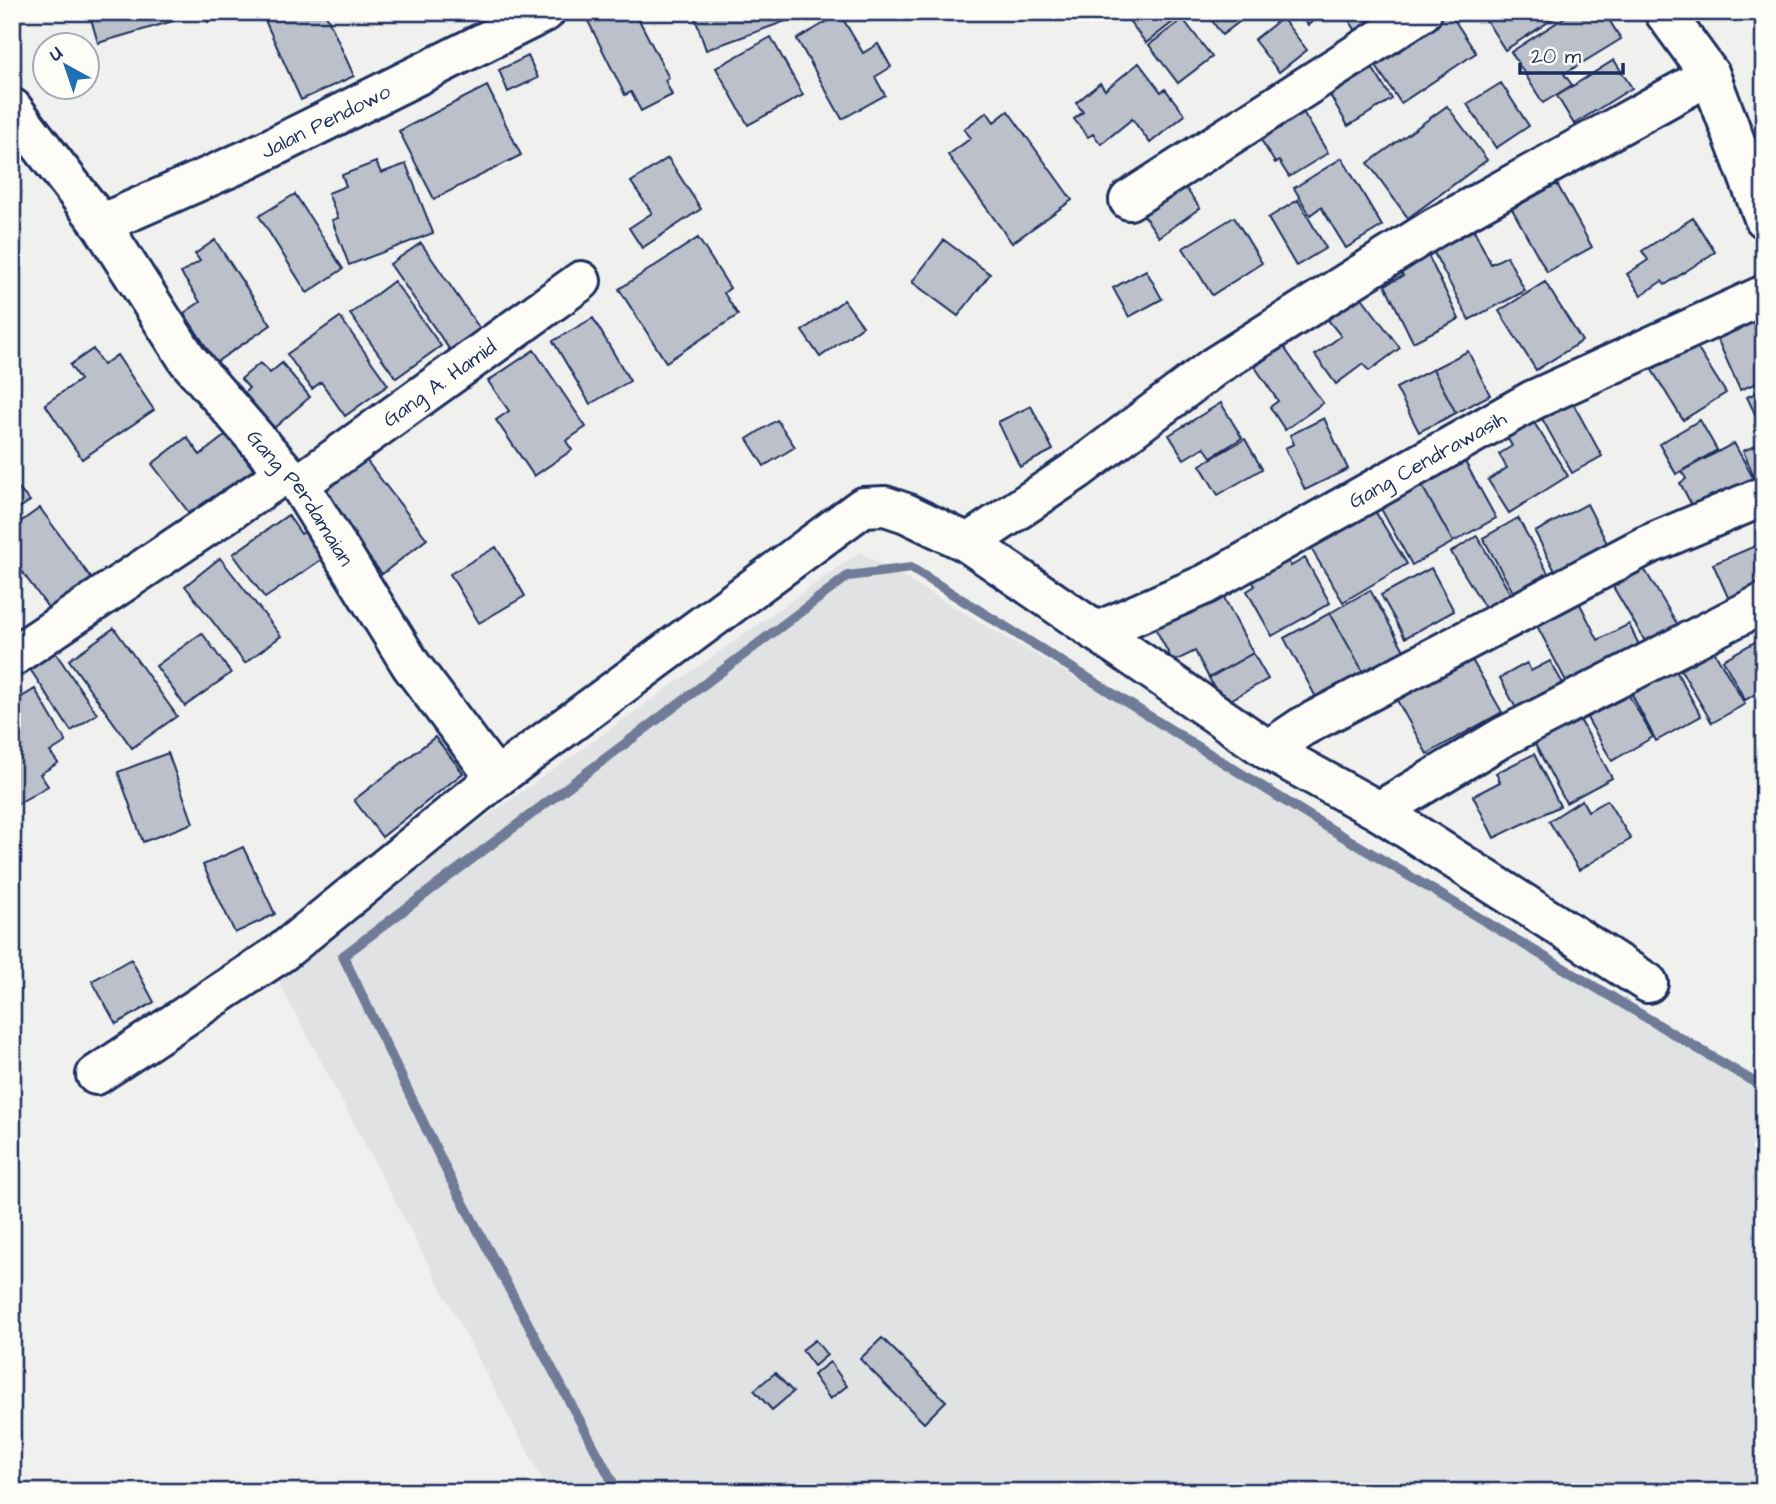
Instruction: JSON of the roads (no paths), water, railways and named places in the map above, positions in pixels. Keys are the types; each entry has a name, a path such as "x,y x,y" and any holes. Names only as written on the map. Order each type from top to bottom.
{"street":[{"name":"Jalan Pendowo","path":"101,224 249,159 545,12"},
{"path":"1129,200 1422,12"},
{"path":"1671,15 1710,75 1764,218"},
{"path":"968,543 1077,470 1215,366 1434,228 1710,75"},
{"name":"Gang Perdamaian","path":"12,108 101,224 188,360 293,478 411,665 496,778"},
{"name":"Gang A. Hamid","path":"12,657 293,478 581,281"},
{"name":"Gang Cendrawasih","path":"1096,632 1206,584 1533,400 1764,295"},
{"path":"1268,750 1303,727 1645,546 1764,496"},
{"path":"96,1075 281,953 496,778 863,507 885,506 906,513 968,543 1268,750 1379,811 1648,983"},
{"path":"1379,811 1501,738 1764,603"}],"waterway":[{"path":"618,1492 451,1180 343,956 848,576 911,568 1319,822 1764,1088"}]}
